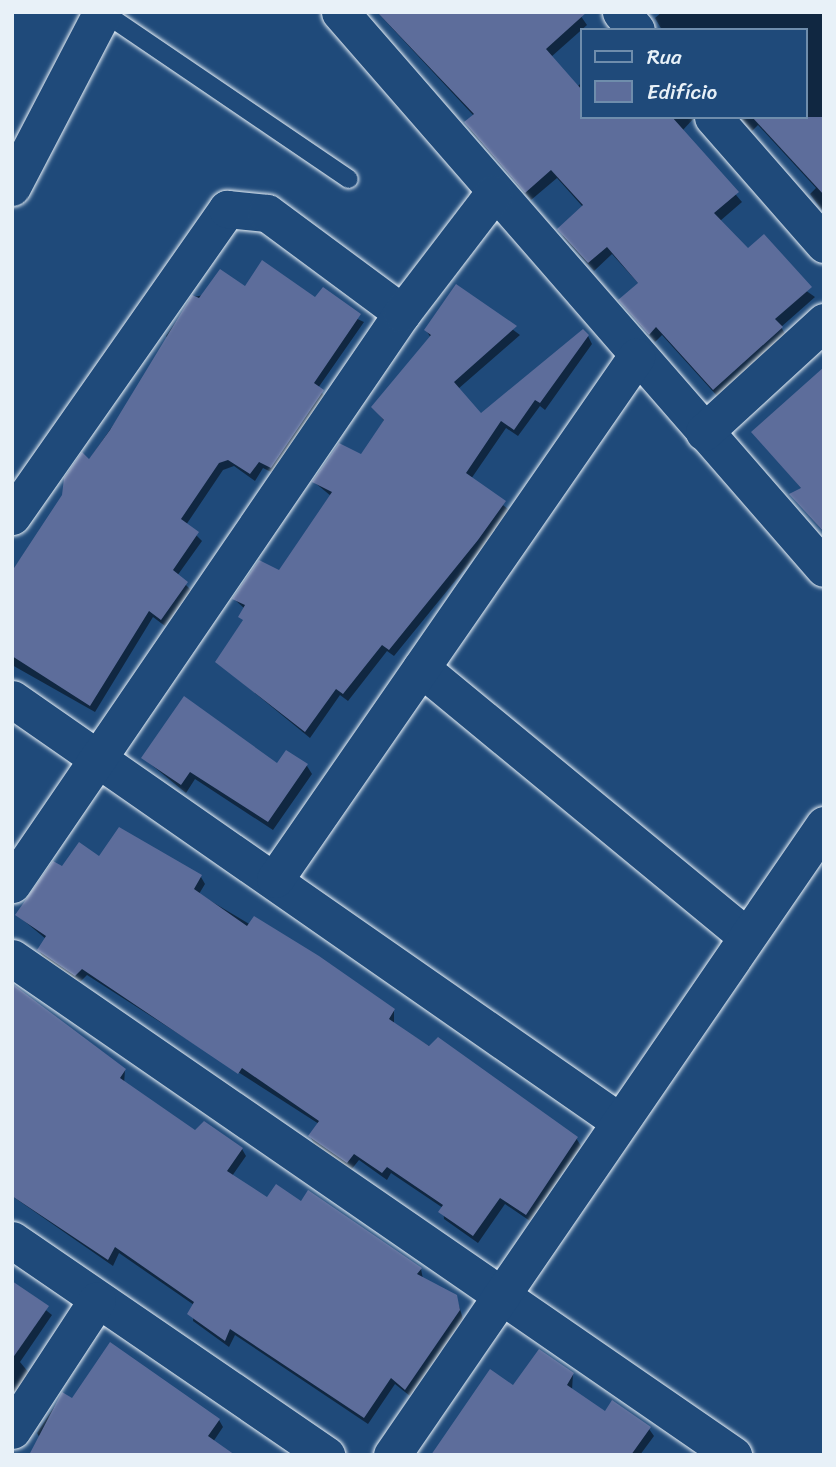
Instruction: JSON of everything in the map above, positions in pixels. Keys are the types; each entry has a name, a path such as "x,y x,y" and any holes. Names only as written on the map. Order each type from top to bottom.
{"street":[{"path":"12,187 103,12"},
{"path":"340,12 493,194 824,568"},
{"path":"621,12 634,28"},
{"path":"715,119 824,244"},
{"path":"12,884 402,313 493,194"},
{"path":"12,516 227,209 267,213 402,313"},
{"path":"704,432 824,322"},
{"path":"275,879 636,357"},
{"path":"421,668 745,935"},
{"path":"12,699 275,879 617,1120"},
{"path":"393,1455 617,1120 824,825"},
{"path":"12,958 499,1297 733,1455"},
{"path":"12,1240 326,1455"},
{"path":"12,1430 97,1300"}],"lane":[{"path":"103,12 349,179"}],"building":[{"path":"377,12 587,12 546,49 580,88 580,119 674,119 739,192 714,213 748,248 764,234 812,287 775,319 783,327 713,390 656,327 649,335 618,300 638,283 607,247 588,263 557,229 583,205 551,170 525,193 464,122 474,114"},
{"path":"824,117 824,195 754,119"},
{"path":"262,260 315,297 323,287 361,314 314,383 324,390 271,468 259,462 250,474 228,460 219,463 181,519 199,532 173,570 188,582 161,620 149,611 90,706 12,656 12,571 62,495 64,478 82,452 89,459 110,430 192,295 199,298 220,269 245,286"},
{"path":"456,284 517,326 454,382 481,413 583,329 589,335 540,403 535,400 514,430 501,421 466,473 506,501 389,650 382,645 343,694 336,689 305,732 215,662 243,620 238,617 245,605 232,599 259,560 279,570 332,492 312,482 339,443 361,454 384,420 371,407 431,335 424,330"},
{"path":"824,367 824,532 789,494 801,488 751,432"},
{"path":"184,696 277,763 286,750 308,764 268,822 190,772 181,785 141,758"},
{"path":"119,827 202,875 194,889 247,926 254,916 319,956 395,1009 389,1019 429,1046 438,1037 578,1137 526,1215 500,1198 473,1236 438,1212 443,1205 387,1167 382,1173 354,1154 347,1163 308,1136 319,1121 242,1068 238,1074 82,969 75,976 37,950 46,936 15,915 53,861 62,866 79,842 99,856"},
{"path":"14,985 126,1069 120,1078 195,1130 204,1121 243,1148 227,1171 267,1197 276,1184 301,1201 308,1190 422,1268 417,1274 457,1295 460,1310 405,1390 391,1378 364,1418 230,1329 225,1341 187,1314 194,1302 115,1247 108,1260 12,1196"},
{"path":"12,1281 49,1306 12,1359"},
{"path":"110,1342 220,1419 208,1436 235,1455 29,1455 62,1392 72,1398"},
{"path":"539,1349 574,1373 567,1385 605,1411 612,1400 651,1427 631,1455 431,1455 490,1369 513,1385"}]}
